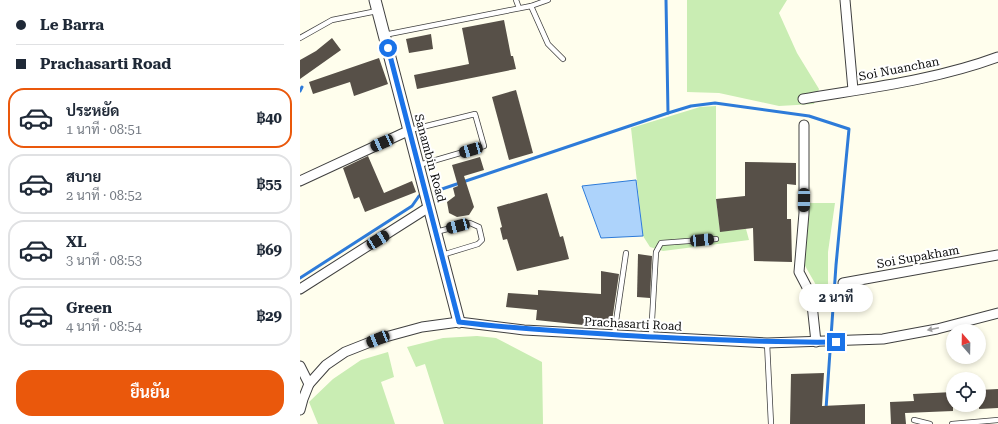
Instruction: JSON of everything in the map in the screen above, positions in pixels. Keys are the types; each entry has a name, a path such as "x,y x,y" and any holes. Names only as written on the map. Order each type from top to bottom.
{"street":[{"path":"845,0 853,90"},
{"name":"Sanambin Road","path":"376,5 410,130 459,322"},
{"name":"Soi Nuanchan","path":"803,99 921,79 977,65 998,57"},
{"path":"804,125 804,213 799,272 811,295 816,342"},
{"path":"300,181 410,130"},
{"path":"300,289 429,207"},
{"name":"Soi Supakham","path":"843,283 998,255"},
{"name":"Prachasarti Road","path":"300,410 302,399 309,384 326,365 345,352 378,339 422,327 459,322 524,330 651,337 767,343 836,342 883,339 937,329 998,314"},
{"path":"300,366 309,384"}],"lane":[{"path":"516,0 519,8"},
{"path":"384,35 531,6 548,0"},
{"path":"300,38 332,20 376,5"},
{"path":"531,6 548,44 563,59"},
{"path":"410,130 475,114 484,146 419,165"},
{"path":"436,232 470,223 478,227 482,240 478,244 442,255"},
{"path":"651,337 656,252 661,243 716,239"},
{"path":"614,335 626,253"},
{"path":"767,343 771,424"},
{"path":"914,420 930,424"},
{"path":"952,424 998,420"}],"green space":[{"path":"687,0 787,0 779,13 797,53 819,89 814,104 779,106 719,93 687,92"},
{"path":"716,106 716,199 720,231 746,229 749,240 663,251 650,247 643,236 631,128 700,107"},
{"path":"809,203 835,203 828,252 828,306 804,264"},
{"path":"477,336 496,338 542,362 543,424 444,424 425,364 416,367 407,347 443,338"},
{"path":"388,352 394,377 381,382 395,424 318,424 309,402 333,379 361,360"}],"water":[{"path":"636,180 643,236 601,238 582,186"}],"building":[{"path":"504,20 511,56 513,56 516,69 417,89 414,75 469,64 462,28"},
{"path":"431,34 433,49 409,53 406,39"},
{"path":"332,38 341,50 300,79 300,60 316,51"},
{"path":"379,58 388,84 354,96 350,82 313,94 309,82"},
{"path":"516,90 533,153 509,160 492,97"},
{"path":"368,156 384,193 412,181 416,192 365,212 359,197 354,199 343,168"},
{"path":"480,157 484,170 464,176 474,207 469,215 457,217 449,213 447,202 455,196 453,188 458,186 452,165"},
{"path":"745,162 796,163 796,185 787,184 787,219 791,219 792,262 754,261 753,228 720,232 716,199 745,196"},
{"path":"547,193 560,237 563,236 569,259 517,271 507,239 503,240 500,228 502,227 497,207"},
{"path":"638,254 652,256 650,298 637,297"},
{"path":"601,271 619,274 611,328 536,320 537,310 506,307 508,293 538,295 538,290 601,294"},
{"path":"824,373 822,406 865,404 865,424 790,424 791,374"},
{"path":"998,389 998,408 986,409 986,390"},
{"path":"946,392 946,411 905,413 906,424 891,424 890,402 914,401 913,394"}],"waterway":[{"path":"442,189 668,113 666,0"},
{"path":"300,91 302,87"},
{"path":"668,113 691,106 715,103 809,116 849,129 836,265 826,409"},
{"path":"300,278 412,206 419,196 422,195"}],"route":[{"path":"388,48 459,322 524,330 614,335 767,343 836,342"}]}
